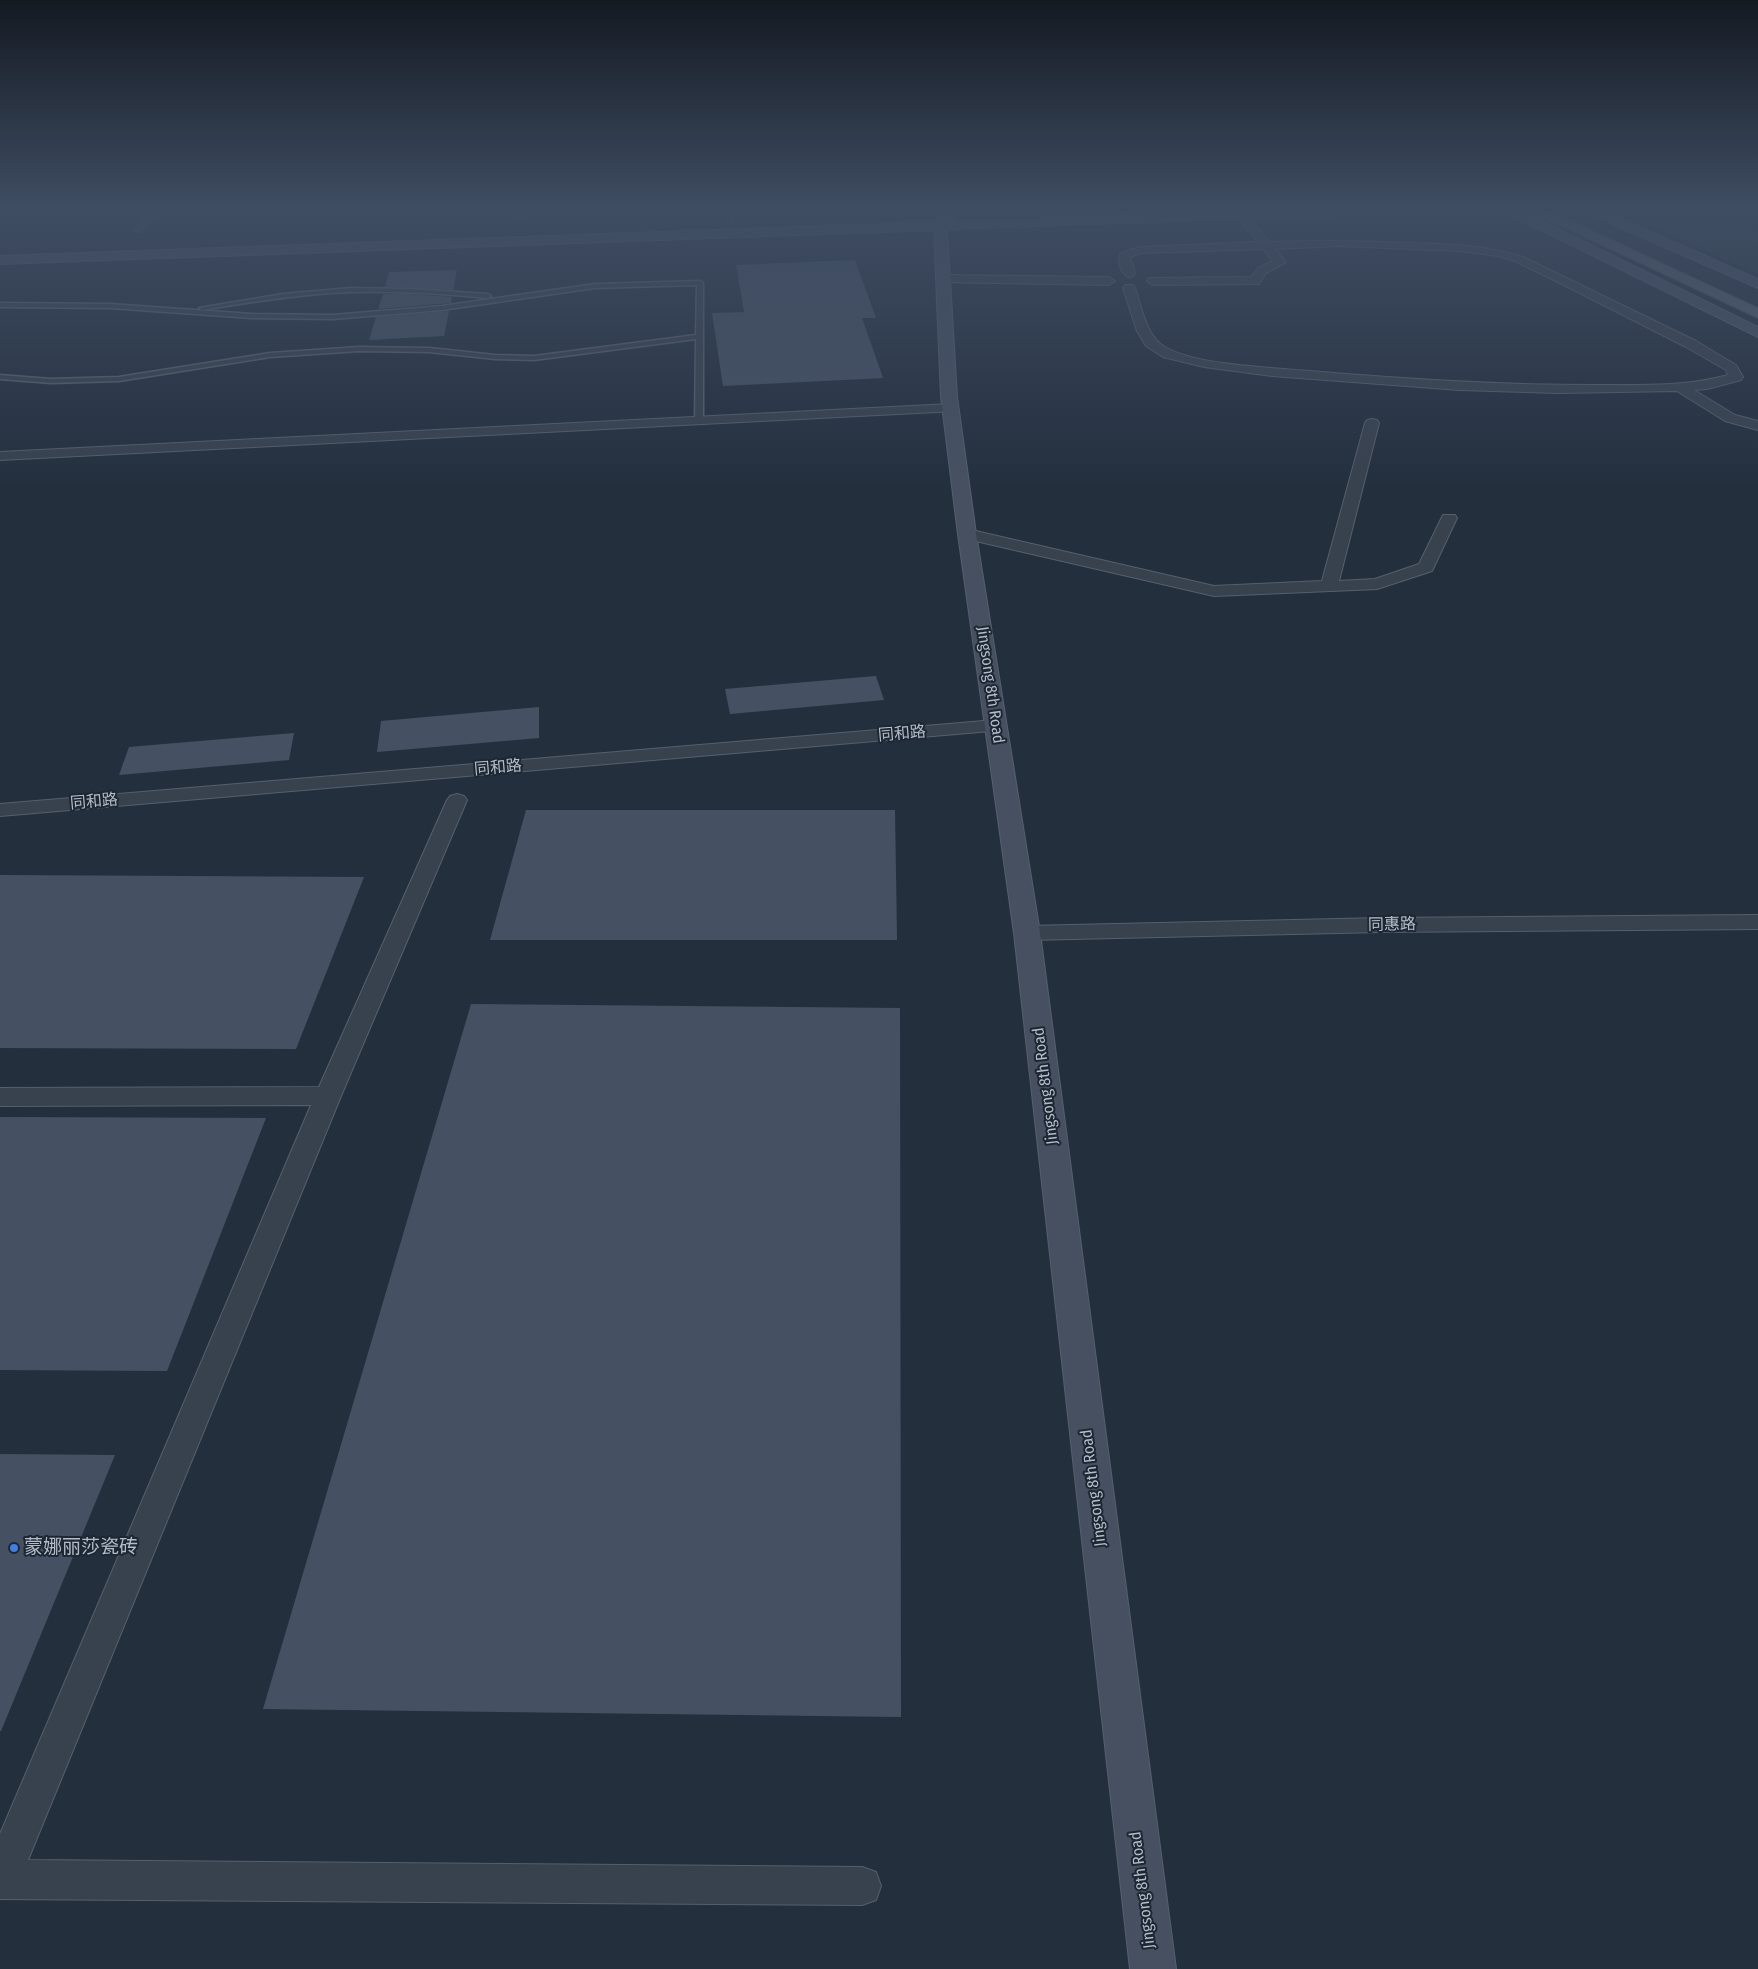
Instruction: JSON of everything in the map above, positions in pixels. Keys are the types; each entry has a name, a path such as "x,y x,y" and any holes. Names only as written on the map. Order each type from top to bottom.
{"main road":[{"name":"Jingsong 8th Road","path":"944,303 951,408 967,534 1027,933 1153,1969"},
{"path":"1698,303 1758,333"},
{"path":"1734,303 1758,314"}],"street":[{"path":"1135,303 1149,341 1169,355 1194,362 1227,367 1388,381 1504,388 1681,388 1724,384 1736,377 1736,373 1720,360 1609,303"},
{"path":"1681,388 1730,418 1758,426"},
{"path":"0,456 951,408"},
{"path":"1329,586 1372,423"},
{"path":"967,534 1214,591 1377,584 1426,567 1449,518"},
{"name":"同和路","path":"0,810 996,726"},
{"path":"457,800 328,1096 0,1879 862,1886"},
{"name":"同惠路","path":"1027,933 1372,925 1758,922"},
{"path":"0,1097 328,1096"}],"lane":[{"path":"183,311 234,303"},
{"path":"0,306 110,306 252,316 332,317 442,308 475,303"},
{"path":"699,421 700,303"},
{"path":"0,377 44,382 137,377 284,353 325,350 429,350 503,358 534,358 575,354 664,339 699,337"}],"building":[{"path":"380,303 451,303 451,303 378,309"},
{"path":"742,303 871,303 876,318 862,318 883,378 723,386 712,313 744,312"},
{"path":"449,311 444,336 369,340 376,317"},
{"path":"876,676 884,700 730,714 725,689"},
{"path":"539,707 539,738 377,752 381,721"},
{"path":"294,733 289,760 119,775 129,747"},
{"path":"526,810 895,810 897,940 490,940"},
{"path":"0,875 364,877 296,1049 0,1048"},
{"path":"471,1004 900,1008 901,1717 263,1709"},
{"path":"0,1117 266,1118 167,1371 0,1370"},
{"path":"0,1454 115,1455 1,1731 0,1731"}],"place":[{"name":"蒙娜丽莎瓷砖","path":"14,1548"}]}
